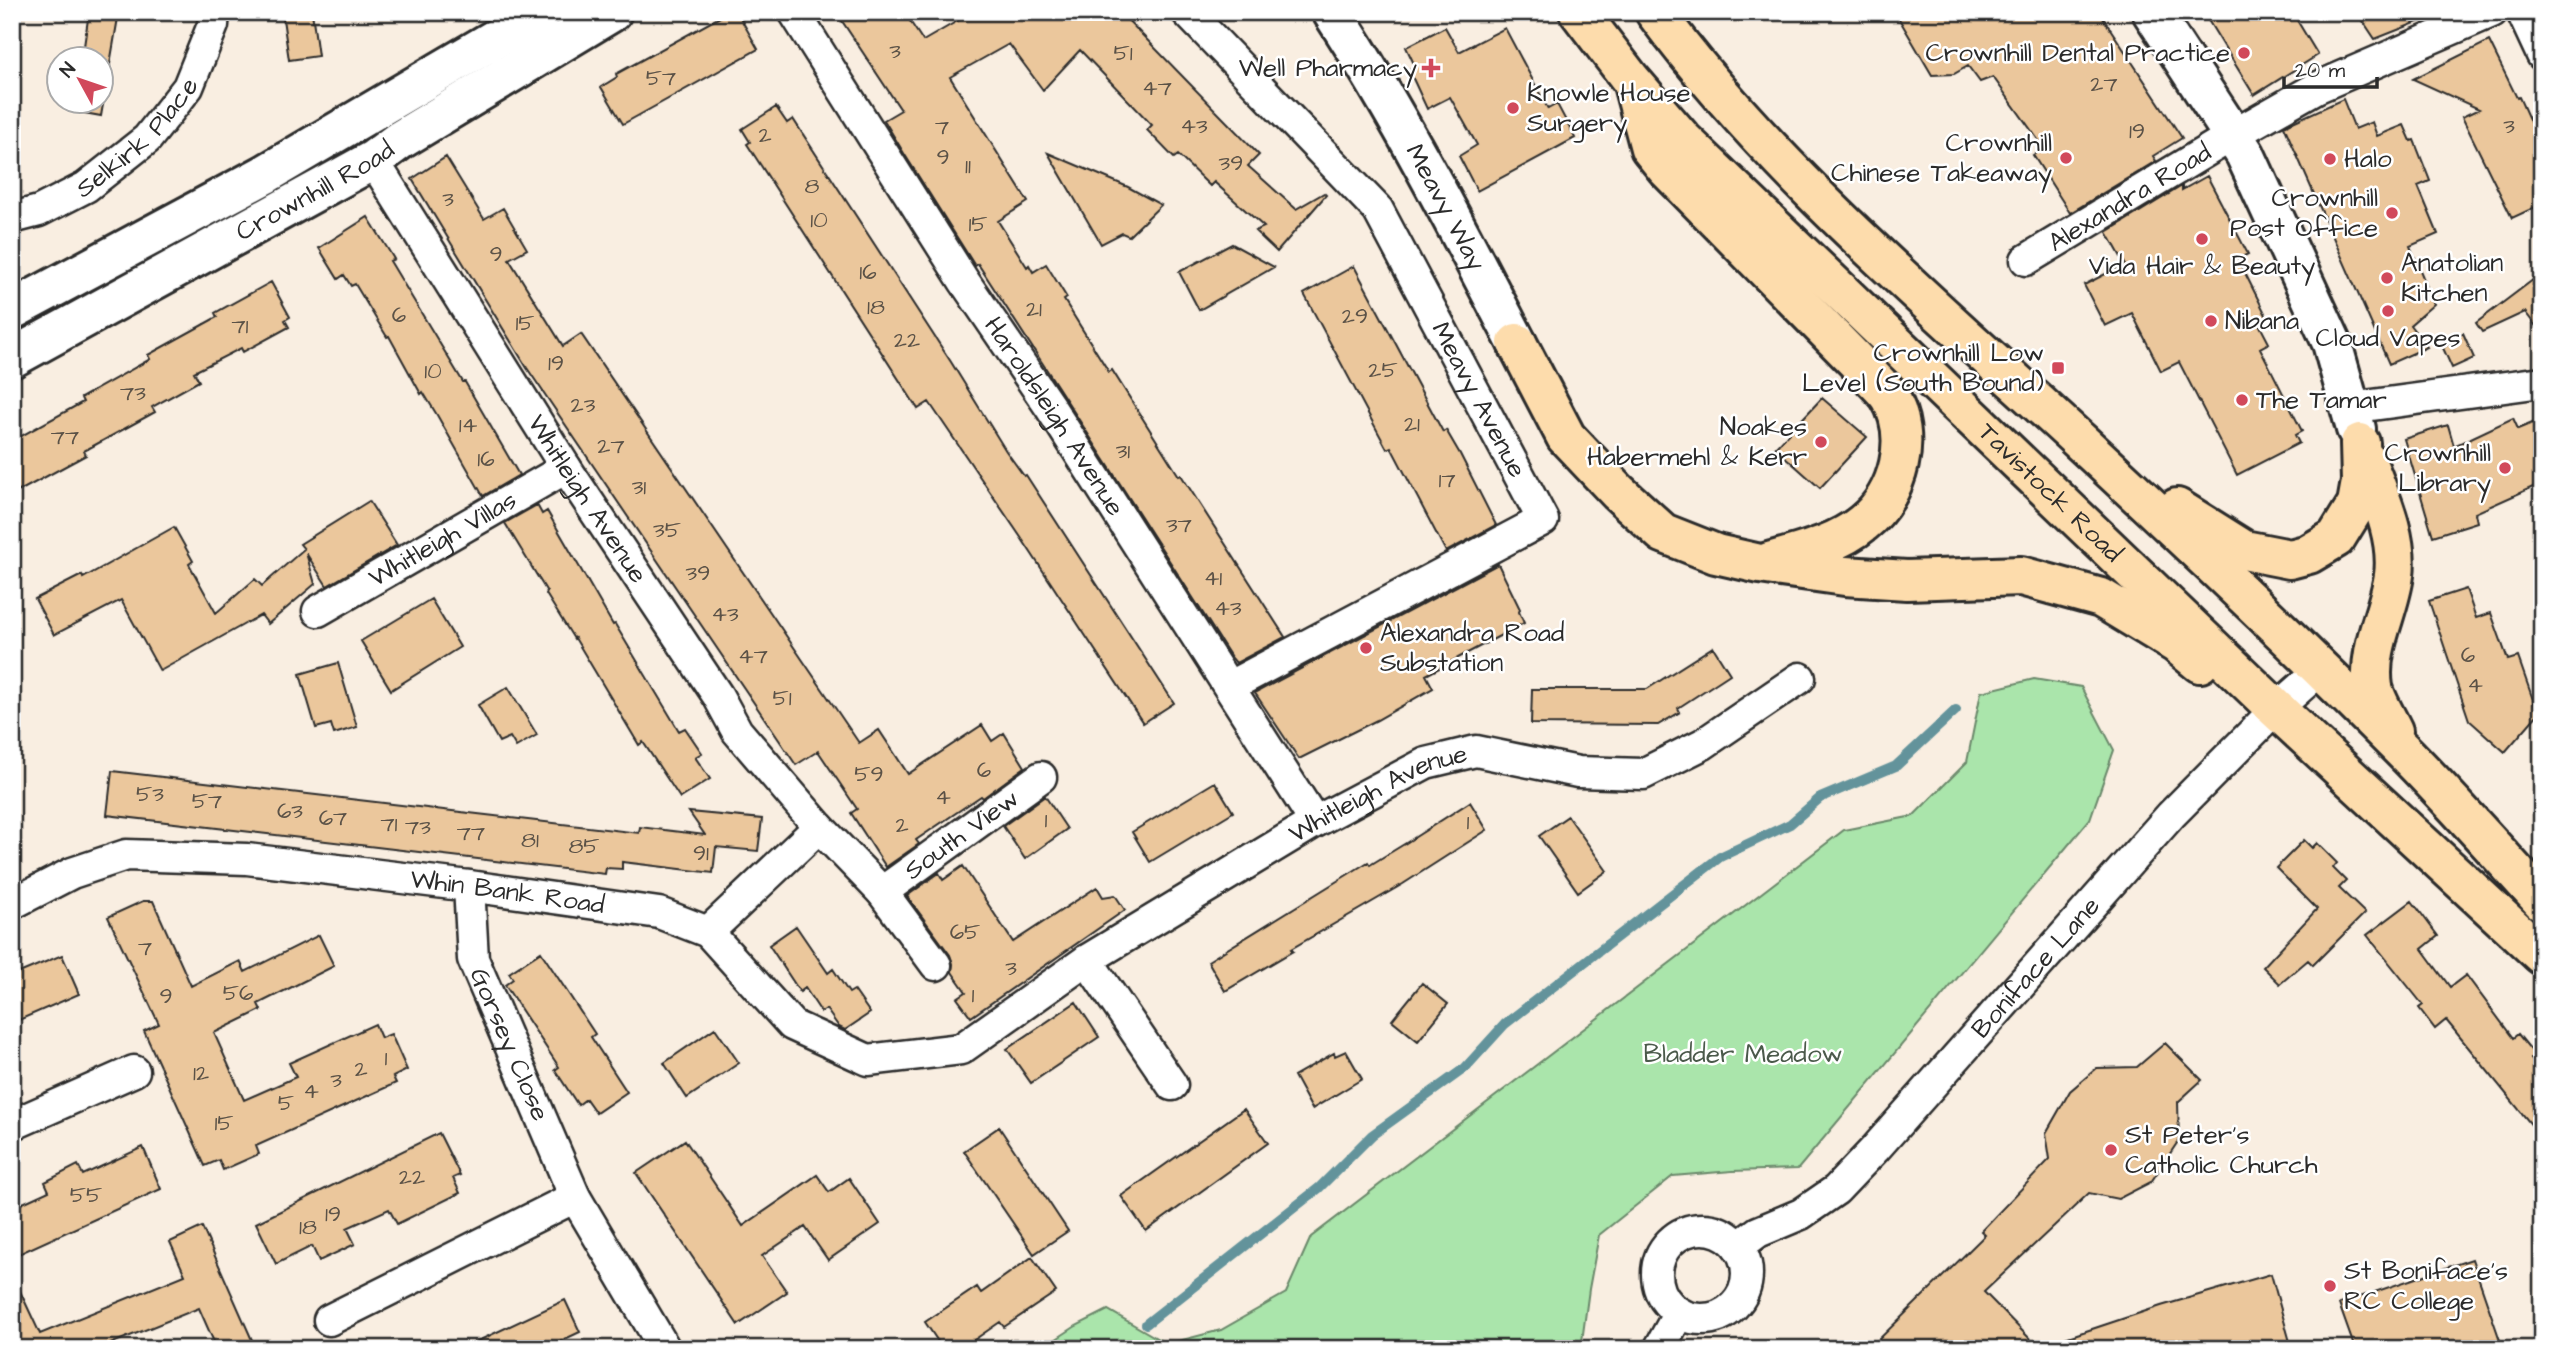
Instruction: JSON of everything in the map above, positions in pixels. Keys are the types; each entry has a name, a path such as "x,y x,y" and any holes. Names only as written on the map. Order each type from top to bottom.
{"highway":[{"name":"Tavistock Road","path":"1579,12 1631,80 1683,141 2271,704 2542,955"},
{"name":"Tavistock Road","path":"1655,12 1690,61 1803,182 1902,279 2276,625 2401,749 2542,901"},
{"path":"1631,80 1650,148 1867,372 1889,397 1898,419 1901,451 1895,480 1883,504 1864,523 1842,537 1760,564"},
{"path":"1517,343 1566,437 1618,492 1663,533 1716,554 1760,564 1845,576 1907,580 2021,576 2101,597 2177,643 2224,683 2271,704"},
{"path":"2084,445 2244,550 2290,559 2309,554 2336,538 2357,504 2361,482 2356,427"},
{"path":"2356,427 2390,525 2394,573 2372,664 2374,689 2401,749"}],"main road":[{"name":"Crownhill Road","path":"12,310 264,175 541,12"},
{"name":"Crownhill Road","path":"12,358 373,160 400,140 612,12"},
{"name":"Meavy Way","path":"1332,12 1372,73 1517,343"},
{"name":"Meavy Way","path":"1353,12 1372,73"},
{"path":"2152,12 2245,154 2332,343 2356,427"}],"street":[{"name":"Selkirk Place","path":"12,218 40,211 86,187 147,139 188,88 213,25 214,12"},
{"name":"Haroldsleigh Avenue","path":"794,12 964,281 1050,407 1315,822"},
{"name":"Meavy Avenue","path":"1186,12 1378,210 1543,520 1230,686"},
{"name":"Alexandra Road","path":"2026,260 2316,88 2492,12"},
{"path":"2522,12 2542,55"},
{"name":"Whitleigh Avenue","path":"373,160 566,468 718,696 737,731 819,827 882,892 936,965"},
{"path":"2356,427 2542,382"},
{"name":"Whitleigh Villas","path":"318,611 566,468"},
{"name":"Boniface Lane","path":"1738,1247 1758,1232 1801,1214 1836,1190 2271,704 2320,670"},
{"name":"Whitleigh Avenue","path":"961,1049 1087,960 1315,822 1426,763 1476,751 1578,772 1643,774 1703,744 1800,678"},
{"name":"South View","path":"882,892 1041,777"},
{"path":"708,932 819,827"},
{"name":"Whin Bank Road","path":"12,904 72,873 126,855 247,859 659,913 708,932 792,1024 868,1060 961,1049"},
{"name":"Gorsey Close","path":"469,886 473,959 575,1197 664,1349"},
{"path":"1087,960 1172,1085"},
{"path":"12,1125 134,1070"},
{"path":"329,1320 575,1197"},
{"path":"1695,1229 1719,1232 1738,1247 1744,1258 1747,1270 1742,1294 1735,1305 1715,1317 1702,1319 1679,1313 1669,1305 1657,1283 1659,1259 1664,1248 1673,1239 1695,1229"},
{"path":"1659,1349 1679,1313"}],"green space":[{"name":"Bladder Meadow","path":"2034,679 2081,687 2114,750 2090,819 1798,1169 1673,1176 1599,1235 1581,1349 1041,1349 1076,1326 1108,1310 1167,1344 1221,1330 1286,1293 1311,1237 1844,830 1913,816 1967,762 1981,692"}],"building":[{"path":"89,12 119,12 113,46 84,46"},
{"path":"282,12 312,12 318,56 289,60"},
{"path":"729,12 737,12 758,49 623,124 601,87 617,77 616,74"},
{"path":"836,12 904,12 923,41 973,12 1120,12 1259,155 1248,166 1296,209 1324,193 1326,195 1277,252 1255,231 1264,227 1214,182 1210,186 1178,155 1174,158 1147,130 1152,125 1080,50 1043,90 1009,44 950,77 1028,202 998,221 1027,267 1029,265 1033,272 1046,264 1067,298 1064,300 1109,372 1112,370 1285,637 1236,663 1231,657 905,155 884,120 901,110"},
{"path":"1895,12 2099,12 2182,138 2153,156 2156,161 2070,213 2033,155 2044,148 1993,77 1980,82 1968,66 1954,74 1932,75"},
{"path":"2203,12 2292,12 2318,55 2254,95"},
{"path":"2357,12 2438,12 2438,14 2375,39"},
{"name":"Knowle House Surgery","path":"1445,27 1459,52 1505,28 1548,109 1557,104 1575,138 1477,191 1459,156 1477,145 1450,97 1427,109 1409,70 1415,66 1406,47"},
{"path":"2489,41 2542,148 2542,204 2512,218 2462,117 2479,109 2413,79"},
{"path":"2343,99 2355,129 2372,122 2377,136 2404,125 2411,141 2414,140 2430,181 2418,186 2438,234 2410,246 2434,304 2410,325 2427,347 2389,364 2284,126"},
{"path":"776,107 787,123 793,119 1006,451 1024,476 1026,475 1174,703 1143,723 929,402 918,409 747,144 750,142 742,129"},
{"path":"1048,153 1128,187 1161,205 1129,236 1122,233 1101,244"},
{"path":"446,157 484,219 503,208 527,249 509,259 563,346 581,334 859,743 879,730 908,774 982,725 992,741 1004,733 1025,767 983,798 981,796 916,840 919,844 886,867 851,813 857,809 818,751 796,765 527,368 412,179"},
{"path":"2207,176 2248,254 2238,259 2267,317 2258,322 2269,343 2260,348 2302,431 2295,435 2299,443 2237,475 2179,362 2161,371 2132,313 2105,326 2084,285 2125,264 2107,232 2182,186 2182,190"},
{"path":"368,217 394,259 390,261 519,475 483,496 437,415 423,392 421,394 389,336 387,337 355,284 351,286 344,275 338,279 319,248"},
{"path":"1232,244 1274,267 1199,310 1179,272"},
{"path":"1354,266 1443,432 1446,430 1460,454 1496,525 1446,552 1391,447 1387,449 1304,294"},
{"path":"2542,273 2542,334 2525,312 2482,332 2476,323"},
{"path":"271,282 290,317 285,320 289,327 243,352 241,348 194,372 199,381 152,407 155,412 84,451 86,455 12,495 12,441 83,402 81,398 150,359 148,355 217,317 215,313"},
{"path":"2463,333 2474,358 2452,368 2443,348"},
{"name":"Noakes Habermehl & Kerr","path":"1822,398 1867,437 1820,488 1775,448"},
{"path":"2513,418 2518,429 2542,419 2542,483 2475,513 2477,522 2433,536 2404,439 2448,425 2454,446"},
{"path":"369,501 397,545 327,586 306,553 315,584 268,624 261,615 160,671 121,600 54,635 35,599 82,575 83,578 174,527 193,561 189,564 216,613 255,579 262,586 304,549 300,544"},
{"path":"537,505 542,514 547,511 679,731 685,728 702,753 695,757 710,779 680,798 643,742 639,745 505,523"},
{"name":"Alexandra Road Substation","path":"1498,564 1524,623 1426,675 1433,688 1299,759 1255,693"},
{"path":"2466,589 2476,618 2491,613 2508,660 2518,657 2538,714 2505,752 2469,720 2429,601"},
{"path":"431,599 460,647 391,690 361,641"},
{"path":"1713,647 1730,674 1678,708 1680,712 1658,725 1531,724 1532,689 1647,689"},
{"path":"338,663 357,727 334,734 331,724 316,728 300,674"},
{"path":"508,687 537,735 516,747 510,737 499,742 478,705"},
{"path":"112,771 639,833 640,827 705,835 689,812 762,819 758,851 716,847 713,873 622,862 622,869 606,868 605,874 107,815"},
{"path":"1215,782 1233,812 1150,862 1132,832"},
{"path":"1045,796 1067,829 1025,859 1003,826"},
{"path":"1470,802 1487,830 1225,991 1208,961"},
{"path":"1568,816 1607,871 1578,892 1539,836"},
{"path":"2304,840 2312,848 2317,843 2337,863 2333,868 2346,881 2339,888 2365,913 2313,965 2308,960 2280,984 2263,967 2317,909 2276,868"},
{"path":"963,866 1013,942 1097,887 1103,897 1115,895 1125,910 971,1017 957,998 966,992 952,972 950,955 907,896 939,873 943,880"},
{"path":"143,901 153,901 191,986 240,961 245,972 319,935 334,966 258,1004 261,1010 214,1033 244,1100 296,1077 289,1063 375,1024 381,1038 391,1034 407,1070 393,1077 396,1083 256,1146 259,1154 223,1170 219,1160 205,1166 144,1031 159,1024 108,917"},
{"path":"2412,901 2438,936 2422,949 2450,987 2466,975 2513,1038 2518,1034 2535,1055 2531,1059 2542,1071 2542,1138 2446,1020 2435,1029 2419,1008 2423,1005 2367,935"},
{"path":"796,926 828,973 833,969 849,993 854,990 870,1013 845,1030 839,1027 826,1009 821,1012 805,988 800,992 769,945"},
{"path":"541,952 595,1034 591,1037 627,1092 596,1113 586,1099 578,1105 555,1070 559,1067 505,985 513,979 509,973"},
{"path":"62,955 79,994 12,1023 12,976"},
{"path":"1422,983 1448,1004 1418,1041 1392,1020"},
{"path":"1076,1002 1099,1037 1031,1083 1007,1049"},
{"path":"715,1028 739,1063 687,1098 664,1063"},
{"name":"St Peter's Catholic Church","path":"2165,1043 2202,1080 2178,1102 2179,1140 2151,1182 2118,1199 2089,1193 1984,1292 2040,1349 1869,1349 1985,1235 1981,1231 2050,1159 2046,1133 2070,1091 2097,1068 2137,1067"},
{"path":"1346,1051 1362,1079 1312,1109 1294,1076 1334,1053 1335,1056"},
{"path":"1244,1109 1268,1143 1146,1231 1121,1196"},
{"path":"999,1127 1068,1231 1034,1254 964,1151"},
{"path":"439,1133 460,1175 453,1178 460,1193 397,1224 389,1209 347,1228 355,1244 319,1261 312,1246 276,1264 256,1223"},
{"path":"685,1140 743,1226 817,1175 829,1192 849,1178 880,1224 828,1260 805,1227 762,1256 787,1292 738,1325 636,1173"},
{"path":"143,1147 161,1189 12,1257 12,1208 49,1191 45,1182 78,1165 83,1175"},
{"path":"202,1227 256,1349 217,1349 199,1308 98,1349 12,1349 12,1274 40,1334 185,1275 170,1242"},
{"path":"1032,1257 1056,1292 1004,1327 1000,1322 961,1349 943,1349 925,1322 977,1287 981,1293"},
{"path":"2472,1259 2503,1349 2355,1349 2339,1304"},
{"path":"2271,1274 2292,1349 2051,1349 2050,1343 2161,1306"},
{"path":"565,1300 580,1332 544,1349 461,1349"}],"waterway":[{"path":"1146,1324 1319,1188 1372,1135 1465,1068 1505,1024 1720,857 1790,824 1820,798 1896,766 1956,710"}],"place":[{"name":"Crownhill Dental Practice","path":"2244,53"},
{"name":"Well Pharmacy","path":"1431,68"},
{"name":"Knowle House Surgery","path":"1513,108"},
{"name":"Crownhill Chinese Takeaway","path":"2066,158"},
{"name":"Halo","path":"2330,159"},
{"name":"Crownhill Post Office","path":"2392,213"},
{"name":"Vida Hair & Beauty","path":"2202,239"},
{"name":"Anatolian Kitchen","path":"2387,278"},
{"name":"Cloud Vapes","path":"2388,311"},
{"name":"Nibana","path":"2211,321"},
{"name":"Crownhill Low Level (South Bound)","path":"2058,368"},
{"name":"The Tamar","path":"2242,400"},
{"name":"Noakes Habermehl & Kerr","path":"1821,442"},
{"name":"Crownhill Library","path":"2505,468"},
{"name":"Alexandra Road Substation","path":"1366,648"},
{"name":"St Peter's Catholic Church","path":"2111,1150"},
{"name":"St Boniface's RC College","path":"2330,1286"}]}
